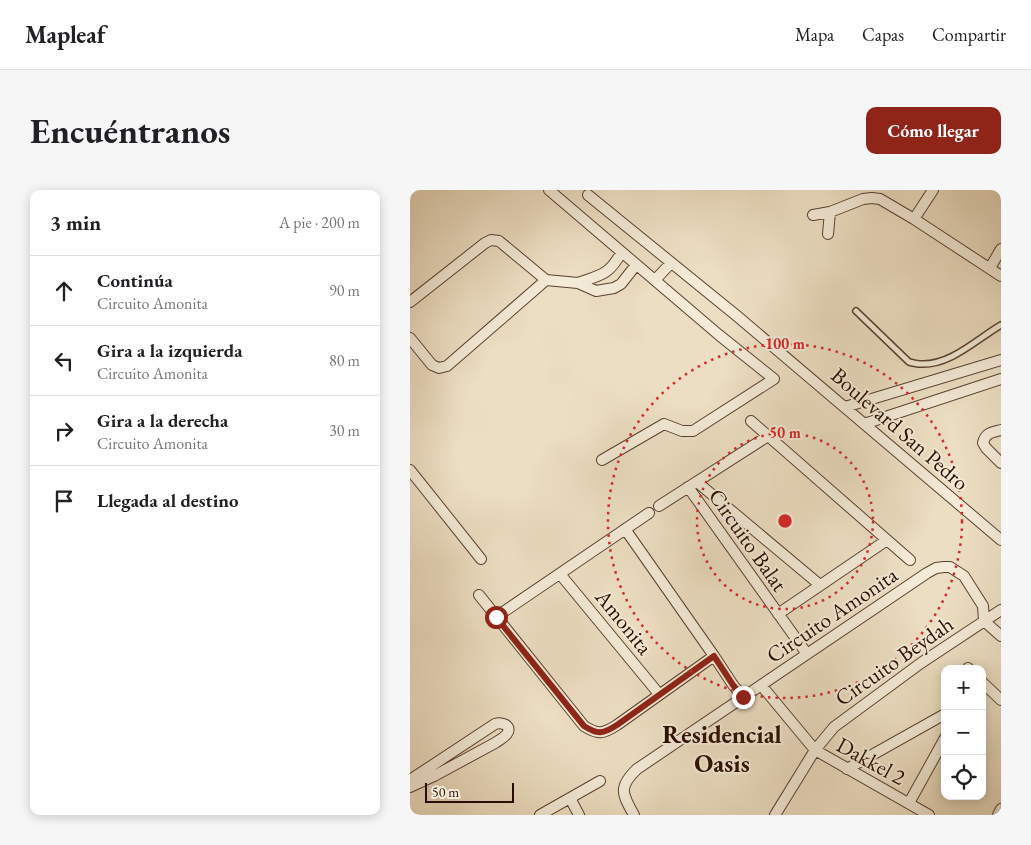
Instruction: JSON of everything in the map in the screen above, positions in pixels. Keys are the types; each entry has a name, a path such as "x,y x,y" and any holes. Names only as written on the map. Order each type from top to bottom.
{"street":[{"path":"549,190 718,335 774,378 694,431 682,431 664,424 602,460"},
{"path":"914,219 933,190"},
{"name":"Boulevard San Pedro","path":"588,195 737,316 1001,540"},
{"path":"813,215 830,212 863,199 880,199 1001,276"},
{"path":"828,234 830,212"},
{"path":"410,302 490,240 499,242 546,280 578,283 596,291 614,288 622,284 636,265"},
{"path":"990,268 1001,249"},
{"path":"578,283 603,274 614,266 621,252"},
{"path":"655,280 671,263"},
{"path":"410,338 432,365 439,368 446,366 546,280"},
{"path":"845,407 1001,360"},
{"path":"984,365 990,383"},
{"path":"864,424 1001,379"},
{"path":"751,421 910,560"},
{"path":"1001,430 984,437 984,443 986,448 1001,462"},
{"name":"Circuito Balat","path":"659,506 768,436"},
{"path":"410,470 481,559"},
{"name":"Circuito Balat","path":"697,482 820,585"},
{"name":"Circuito Balat","path":"688,488 807,654"},
{"path":"496,617 649,513"},
{"path":"625,529 743,697"},
{"name":"Circuito Balat","path":"778,614 887,540"},
{"name":"Circuito Amonita","path":"634,815 623,789 626,780 637,769 936,568 950,567 964,576 983,606 984,621"},
{"name":"Amonita","path":"560,574 659,694"},
{"path":"479,595 584,726 594,732 608,731 714,656"},
{"name":"Circuito Beydah","path":"775,815 814,750 834,726 921,663 1001,610"},
{"path":"984,621 1001,636"},
{"path":"761,685 814,750"},
{"path":"986,686 1001,700"},
{"path":"847,768 941,716"},
{"path":"410,780 490,727 500,722 504,723 509,729 505,736 495,743 410,787"},
{"name":"Dakkel 2","path":"908,803 941,745"},
{"name":"Dakkel 2","path":"814,750 929,815"},
{"path":"540,815 600,781"},
{"path":"570,798 579,815"},
{"path":"998,815 1001,809"}],"lane":[{"path":"856,311 909,362 919,365 932,364 951,357 968,348 1001,325"}],"district":[{"name":"Residencial Oasis","path":"722,748"}],"route":[{"path":"496,617 584,726 594,732 608,731 714,656 743,697"}]}
